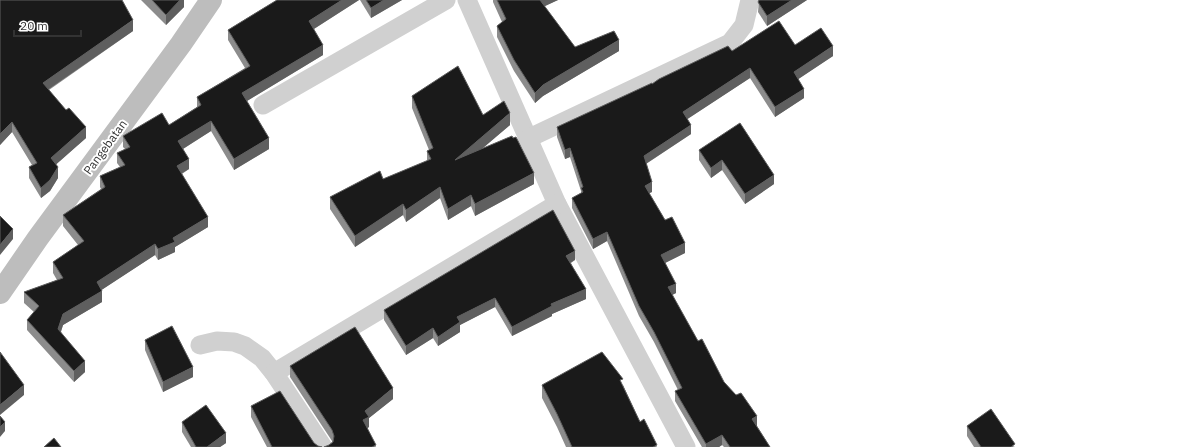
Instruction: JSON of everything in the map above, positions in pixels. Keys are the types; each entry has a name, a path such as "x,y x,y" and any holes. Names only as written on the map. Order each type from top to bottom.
{"street":[{"name":"Pangebatan","path":"0,293 38,238 181,44 211,0"},
{"path":"263,106 446,0"},
{"path":"467,0 556,204 686,447"},
{"path":"527,139 730,43 744,25 750,0"},
{"path":"274,373 556,204"},
{"path":"200,345 217,341 234,342 245,346 262,358 274,373 323,447"}],"building":[{"path":"0,0 122,0 133,20 43,83 66,110 69,108 86,127 51,158 58,167 50,180 41,188 29,167 37,163 12,122 0,134"},
{"path":"152,0 180,0 166,15"},
{"path":"277,0 342,0 309,21 323,45 242,93 269,138 234,159 211,121 178,141 189,159 177,166 208,217 173,238 175,242 158,249 155,244 97,282 102,291 63,314 58,329 85,361 74,371 27,320 39,306 24,292 63,278 53,262 84,241 63,215 105,187 100,176 125,165 117,153 130,147 123,136 162,113 169,125 201,105 197,97 250,66 228,30"},
{"path":"366,0 384,0 371,8"},
{"path":"497,0 540,0 575,47 614,31 619,40 543,85 535,93 514,60 497,26 506,19"},
{"path":"759,0 792,0 767,16 758,2"},
{"path":"779,21 795,45 821,28 833,46 794,72 804,89 775,107 750,68 683,112 691,125 644,156 652,182 645,186 665,220 672,217 685,243 661,255 676,284 668,287 698,341 702,339 724,382 736,395 741,393 757,416 752,419 770,447 730,447 722,435 706,444 675,391 682,388 654,332 639,306 607,232 593,239 572,198 583,192 581,188 583,187 570,148 565,150 557,127 652,84 659,79 728,46 732,51"},
{"path":"458,66 483,115 504,101 510,113 455,160 512,136 513,138 516,137 534,173 475,204 471,195 448,209 440,187 406,210 403,204 355,236 330,197 380,171 383,179 431,159 427,151 433,148 412,96"},
{"path":"740,123 774,175 745,194 722,160 711,168 699,150"},
{"path":"553,210 575,251 566,256 586,289 551,304 552,306 512,327 495,298 457,317 460,322 438,337 433,328 406,346 384,310"},
{"path":"0,216 13,229 0,245"},
{"path":"172,326 193,367 163,382 145,340"},
{"path":"355,327 393,388 365,411 369,417 363,420 376,445 372,447 324,447 333,442 334,436 332,430 290,366"},
{"path":"0,352 24,385 0,405"},
{"path":"602,352 623,379 620,380 640,422 644,419 657,445 653,447 572,447 542,385"},
{"path":"280,391 314,443 322,447 272,447 251,406"},
{"path":"206,405 226,433 207,447 196,447 182,422"},
{"path":"991,409 1015,444 1011,447 981,447 967,426"},
{"path":"0,416 5,422 0,427"},
{"path":"54,438 61,447 44,447"}]}
